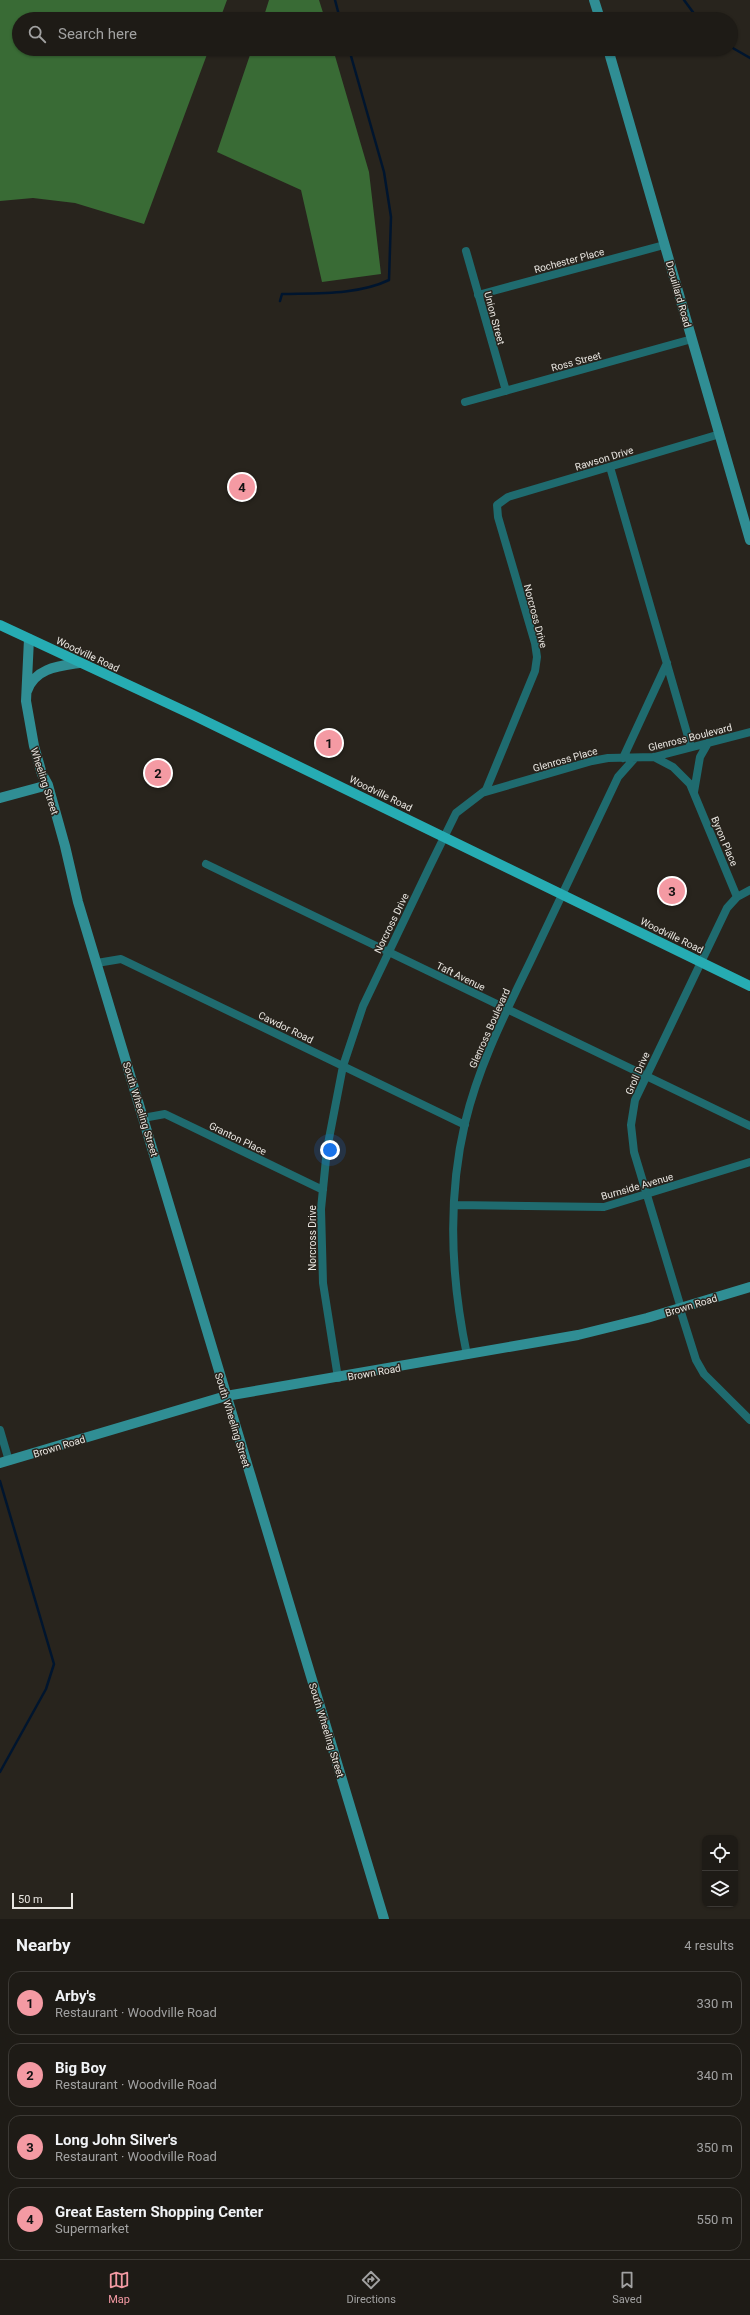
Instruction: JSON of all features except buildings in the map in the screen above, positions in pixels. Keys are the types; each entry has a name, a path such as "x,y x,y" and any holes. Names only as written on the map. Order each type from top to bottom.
{"main road":[{"name":"Woodville Road","path":"0,625 750,986"}],"street":[{"path":"594,0 598,12"},
{"name":"Drouillard Road","path":"610,56 750,540"},
{"name":"Rochester Place","path":"478,295 664,245"},
{"name":"Union Street","path":"466,251 506,391"},
{"name":"Ross Street","path":"465,402 692,339"},
{"name":"Rawson Drive","path":"497,505 508,497 720,434"},
{"path":"610,467 691,747"},
{"name":"Norcross Drive","path":"338,1378 323,1283 323,1190 331,1123 344,1066 363,1006 388,952 460,808 482,794 492,778 535,671 537,657 535,643 498,517 497,505"},
{"name":"Wheeling Street","path":"29,639 26,695 34,746 42,774 48,785 83,920"},
{"path":"26,695 34,680 45,671 54,667 79,663"},
{"path":"623,758 667,663"},
{"name":"Glenross Boulevard","path":"623,758 634,759 654,757 750,732"},
{"path":"694,793 700,757 708,743"},
{"name":"Byron Place","path":"654,757 681,773 694,793 737,897"},
{"name":"Glenross Place","path":"482,794 592,761 623,758"},
{"name":"Glenross Boulevard","path":"467,1355 455,1279 454,1204 465,1125 482,1067 507,1009 618,777 634,759"},
{"path":"0,798 48,785"},
{"name":"Taft Avenue","path":"206,864 750,1126"},
{"name":"Groll Drive","path":"750,890 737,897 727,908 635,1100 631,1125 634,1152 696,1360 704,1374 750,1420"},
{"name":"South Wheeling Street","path":"83,920 384,1919"},
{"name":"Cawdor Road","path":"97,963 120,959 465,1125"},
{"name":"Granton Place","path":"143,1118 165,1114 323,1190"},
{"name":"Burnside Avenue","path":"454,1204 599,1207 750,1162"},
{"name":"Brown Road","path":"4,1462 226,1396 338,1378 585,1334 681,1308 750,1287"},
{"path":"0,1430 4,1462"}],"green space":[{"path":"0,0 227,0 223,12 12,12 12,56 206,56 144,224 75,203 33,198 0,201"},
{"path":"269,0 319,0 323,12 265,12"},
{"path":"250,56 335,56 369,172 381,274 322,282 301,190 217,152"}],"waterway":[{"path":"335,0 338,12"},
{"path":"684,0 693,12"},
{"path":"738,51 750,58"},
{"path":"280,301 282,294 351,291 377,285 389,280 391,217 384,172 351,56"},
{"path":"0,1481 54,1664 46,1689 0,1772"}],"place":[{"name":"Great Eastern Shopping Center","path":"242,487"},
{"name":"Arby's","path":"329,743"},
{"name":"Big Boy","path":"158,773"},
{"name":"Long John Silver's","path":"672,891"}]}
